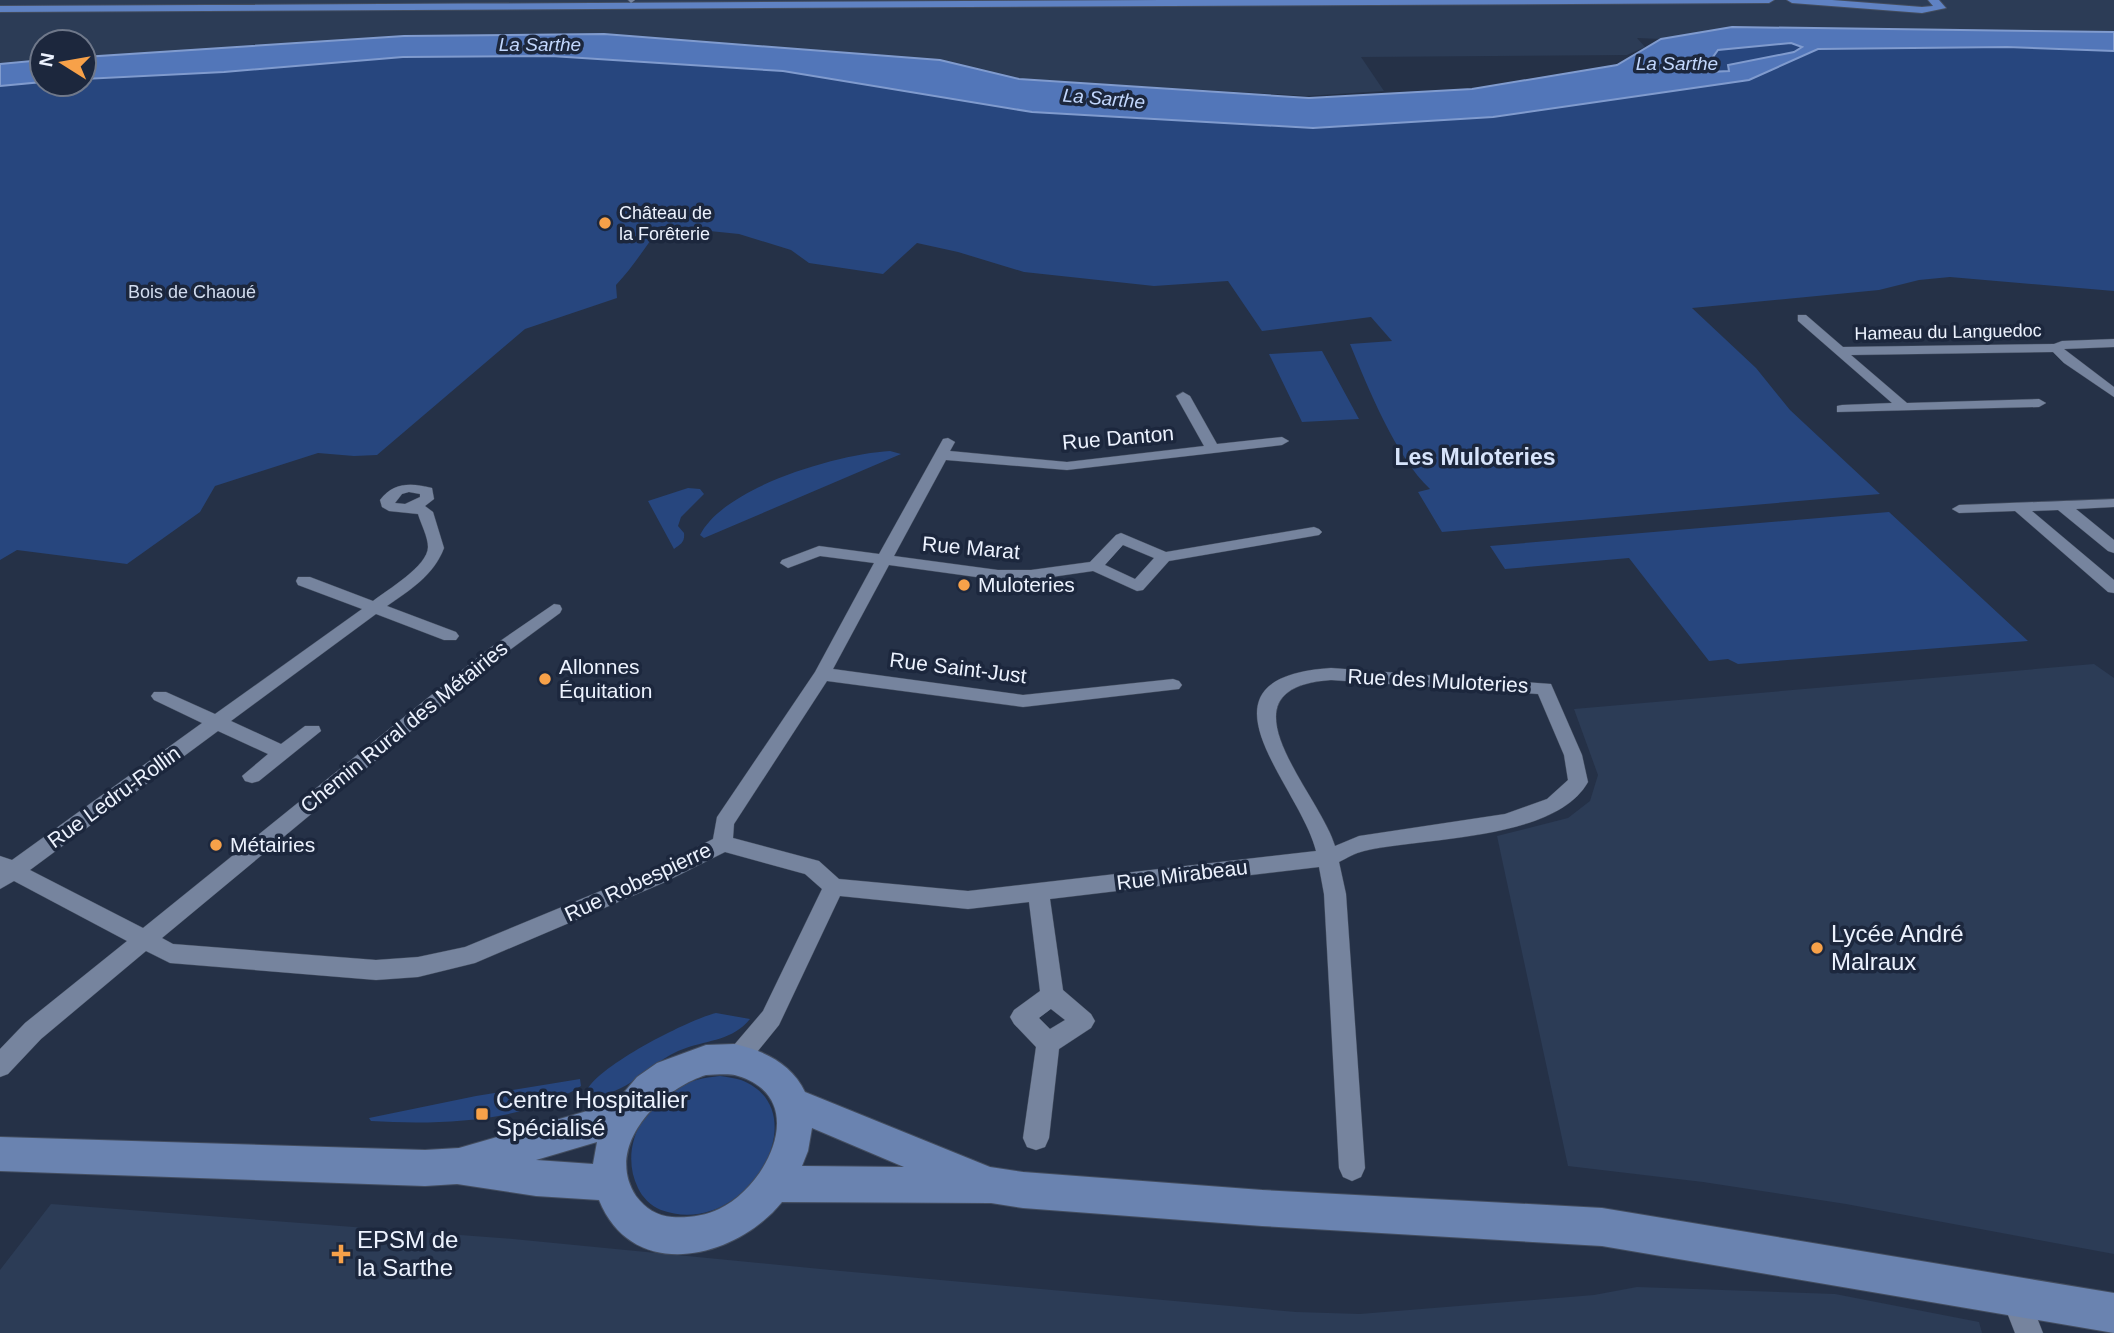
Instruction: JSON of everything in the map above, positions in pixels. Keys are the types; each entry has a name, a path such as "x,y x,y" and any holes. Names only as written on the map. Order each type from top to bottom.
{"main road":[{"path":"752,5 1312,0"},
{"path":"0,7 1769,0"},
{"path":"1793,0 1922,10 1941,8 1933,0"}],"street":[{"name":"Hameau du Languedoc","path":"1802,318 1904,407"},
{"name":"Hameau du Languedoc","path":"1842,351 2056,348 2063,345 2114,343"},
{"path":"2056,348 2068,360 2114,393"},
{"name":"Rue Danton","path":"1183,396 1213,449"},
{"path":"1842,409 2039,403"},
{"name":"Rue Danton","path":"945,448 1068,466 1282,441"},
{"name":"Rue Robespierre","path":"4,872 170,953 376,970 418,967 467,956 643,882 723,843 724,823 822,674 945,448"},
{"path":"1959,509 2114,503"},
{"path":"2063,506 2114,548"},
{"name":"Rue Ledru-Rollin","path":"4,872 216,723 415,578 431,561 436,548 425,512 415,507"},
{"path":"2020,508 2114,587"},
{"path":"1164,557 1137,586 1095,566 1121,538 1164,557 1314,532"},
{"name":"Rue Marat","path":"788,562 818,551 998,575 1031,575 1095,566"},
{"path":"304,581 450,636"},
{"name":"Chemin Rural des Métairies","path":"0,1066 33,1031 493,654 554,609"},
{"name":"Rue Saint-Just","path":"822,674 1023,701 1173,685"},
{"name":"Rue des Muloteries","path":"1327,858 1359,844 1507,822 1554,804 1578,782 1573,755 1545,688 1345,675 1298,678 1276,690 1267,707 1268,734 1315,820 1335,894 1352,1168"},
{"path":"160,696 283,753"},
{"path":"252,776 312,731"},
{"path":"723,843 812,867 834,887 771,1018 736,1060"},
{"name":"Rue Mirabeau","path":"834,887 968,900 1327,858"},
{"path":"1036,1138 1048,1043 1083,1020 1052,995 1038,891"},
{"path":"1048,1043 1022,1017 1052,995"},
{"path":"706,1060 736,1060 766,1071 777,1080 791,1103 795,1125 794,1142 787,1165 777,1184 762,1202 742,1218 710,1233 678,1237 647,1230 622,1210 611,1183 609,1164 613,1142 624,1116 651,1085 680,1068 706,1060"},
{"path":"791,1103 991,1185"},
{"path":"457,1166 624,1116"},
{"path":"0,1154 425,1168 457,1166 536,1178 611,1183"},
{"path":"777,1184 991,1185 1023,1190 1262,1208 1602,1227 2014,1294 2114,1313"},
{"path":"2014,1294 2029,1333"}],"shaded area":[{"path":"0,0 2114,0 2114,32 1732,27 1661,39 1637,38 1645,47 1627,55 1361,57 1384,91 1306,96 1019,79 940,60 604,34 404,36 98,56 98,28 28,28 28,61 0,64"},
{"name":"Lycée André Malraux","path":"2094,664 2114,678 2114,1254 1846,1204 1703,1182 1568,1166 1497,836 1568,818 1590,801 1598,775 1574,709"},
{"name":"EPSM de la Sarthe","path":"51,1204 513,1239 1296,1312 1360,1314 1594,1295 1637,1287 1835,1294 1979,1322 1982,1333 0,1333 0,1270"}],"green space":[{"path":"1791,43 1802,46 1794,52 1728,65 1729,71 1710,74 1706,72 1712,66 1707,65 1718,50"},
{"name":"Bois de Chaoué","path":"2007,47 2114,51 2114,291 1950,277 1919,280 1879,290 1692,308 1756,368 1790,410 1880,494 1442,532 1418,492 1430,489 1394,441 1350,344 1392,341 1371,317 1262,331 1228,281 1154,286 1024,272 917,243 883,274 809,263 791,250 739,234 661,226 616,285 617,298 525,329 377,455 318,453 215,486 200,512 127,564 17,550 0,560 0,86 28,83 28,98 98,98 98,78 403,57 551,56 783,71 1032,112 1313,128 1493,117 1749,80 1818,49"},
{"path":"1322,351 1359,419 1302,422 1269,354"},
{"path":"890,451 901,454 704,538 700,535 713,517 733,502 785,476 842,458"},
{"path":"688,488 700,489 704,494 681,517 678,526 684,533 684,539 674,549 648,501"},
{"path":"1889,512 2028,641 1738,664 1728,659 1709,661 1629,558 1505,569 1490,546"},
{"path":"716,1013 750,1019 728,1035 671,1055 621,1088 590,1100 585,1095 591,1084 622,1059 664,1035"},
{"path":"720,1076 741,1080 764,1095 774,1117 773,1142 762,1168 744,1190 720,1207 692,1215 661,1210 650,1204 642,1195 633,1174 631,1160 636,1132 652,1107 674,1089 691,1081"},
{"path":"580,1079 581,1086 558,1098 507,1114 479,1119 423,1122 371,1121 369,1118 476,1096"}],"water":[{"name":"La Sarthe","path":"1732,27 2114,32 2114,51 2007,47 1818,49 1749,80 1493,117 1313,128 1032,112 783,71 551,56 403,57 224,72 98,78 98,56 404,36 604,34 940,60 1019,79 1309,98 1472,89 1617,65 1661,39","holes":["1791,43 1802,47 1794,52 1728,65 1729,71 1707,72 1713,67 1708,64 1718,50"]},
{"path":"28,61 28,83 0,86 0,64"}],"place":[{"name":"Château de la Forêterie","path":"605,223"},
{"name":"Muloteries","path":"964,585"},
{"name":"Allonnes Équitation","path":"545,679"},
{"name":"Métairies","path":"216,845"},
{"name":"Lycée André Malraux","path":"1817,948"},
{"name":"Centre Hospitalier Spécialisé","path":"482,1114"},
{"name":"EPSM de la Sarthe","path":"341,1254"}],"district":[{"name":"Les Muloteries","path":"1475,457"}]}
